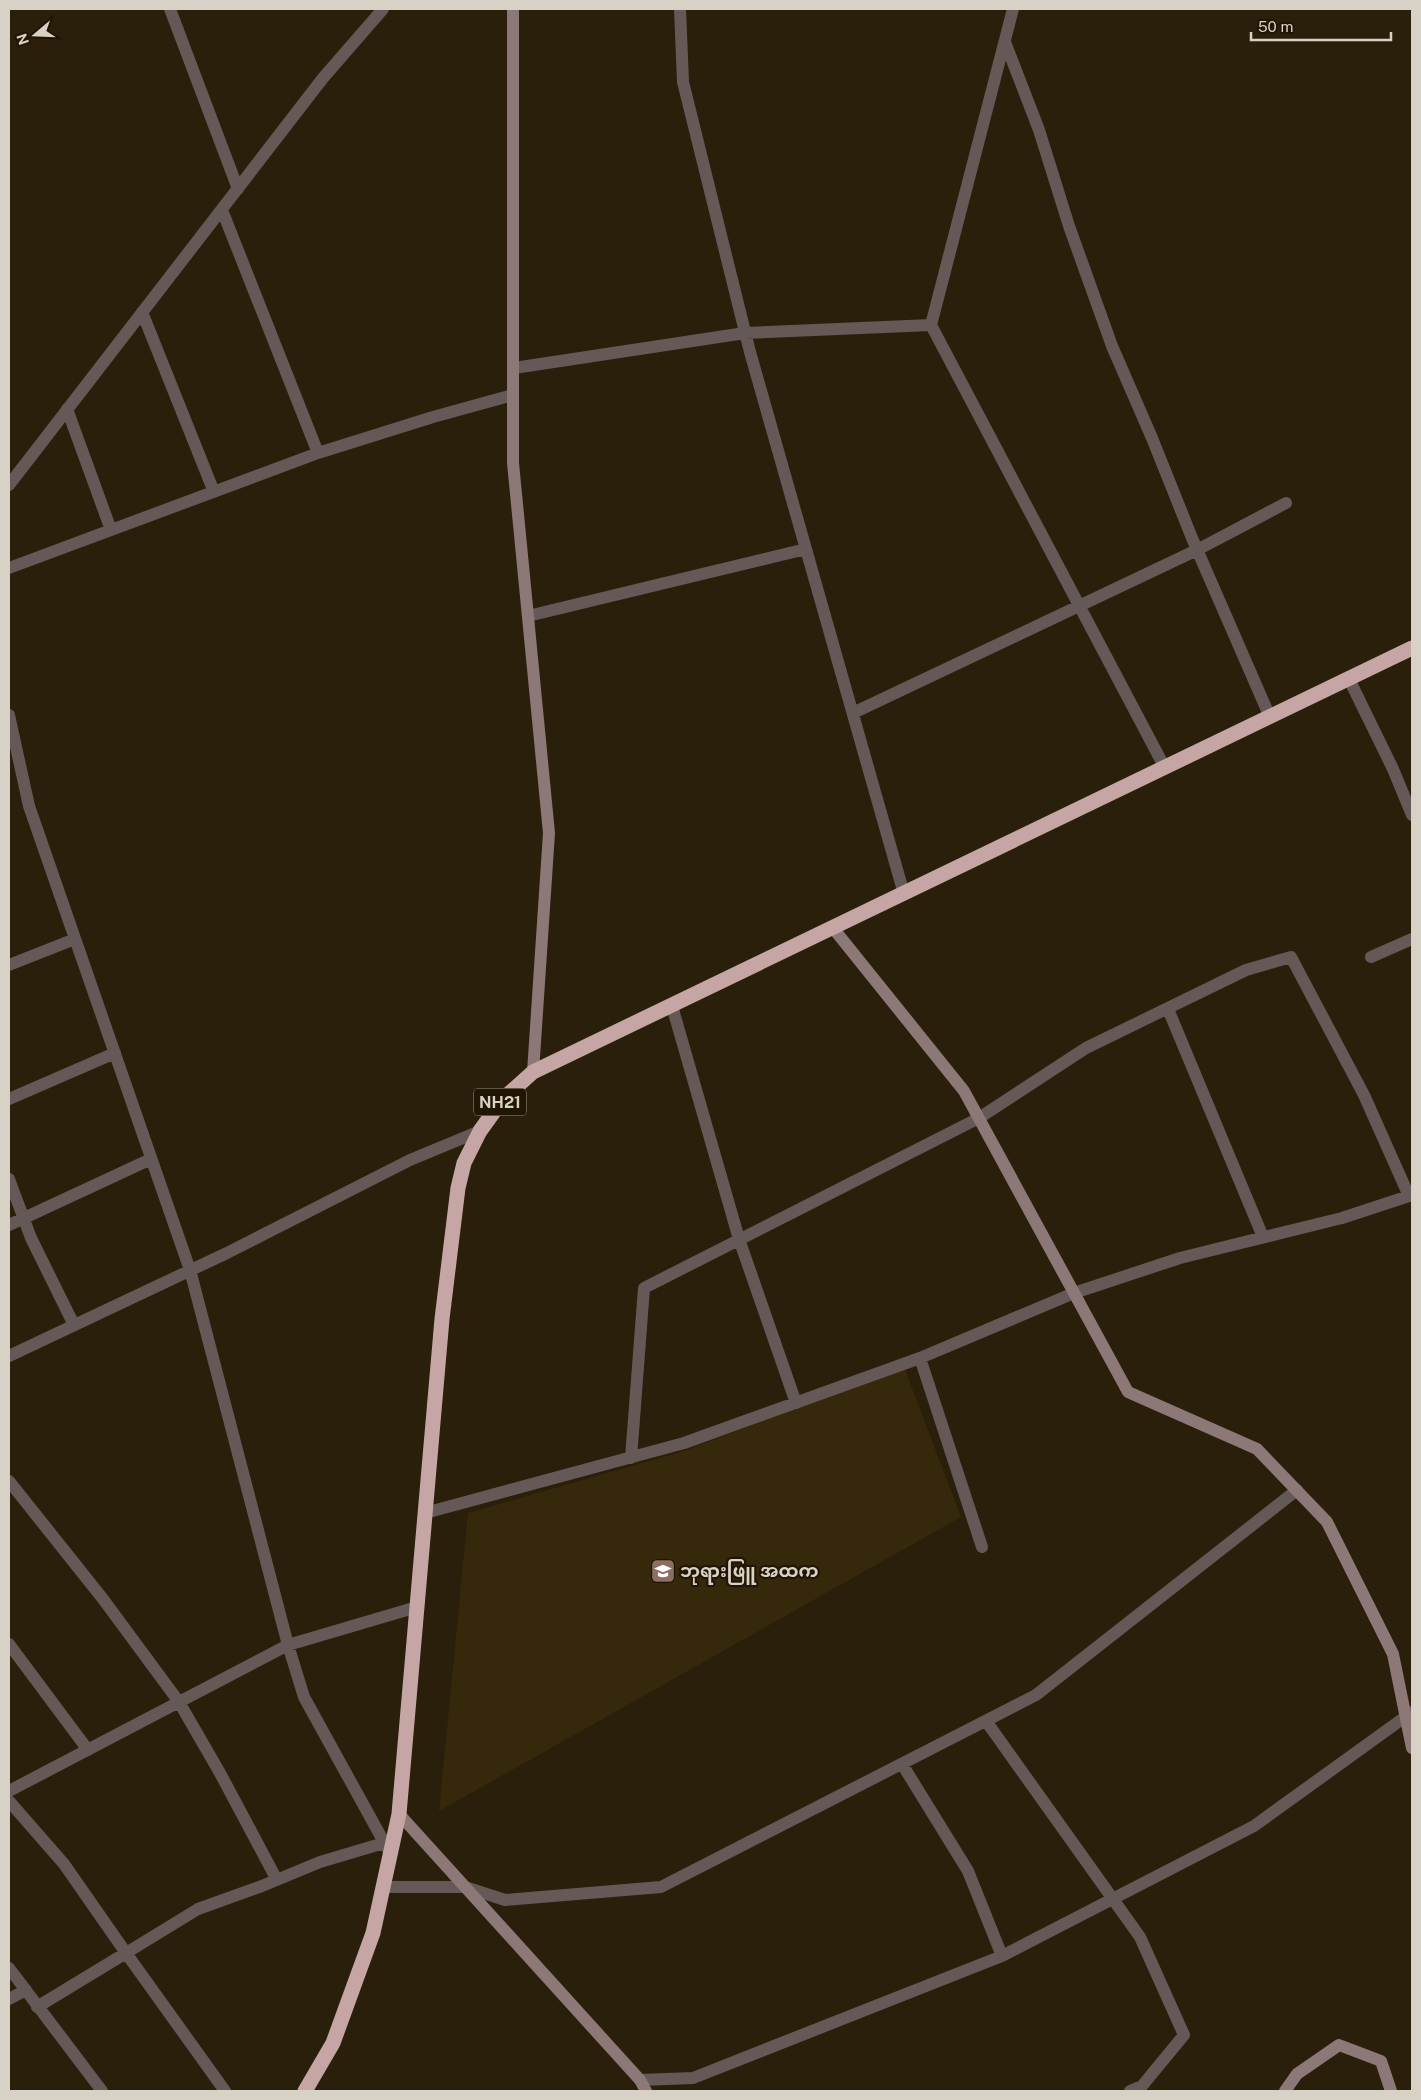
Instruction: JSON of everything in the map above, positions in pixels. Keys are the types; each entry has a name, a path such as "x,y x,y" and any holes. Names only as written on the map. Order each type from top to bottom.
{"highway":[{"name":"NH21","path":"305,2091 333,2043 373,1933 383,1887 387,1848 399,1814 442,1320 458,1188 464,1163 480,1131 503,1099 534,1072 1412,648"}],"street":[{"path":"170,9 238,189"},
{"path":"9,485 323,78 383,9"},
{"path":"513,9 513,464 549,833 534,1072"},
{"path":"680,9 683,82 745,333 904,894"},
{"path":"1013,9 931,325 1166,768"},
{"path":"1005,42 1039,130 1112,346 1152,438 1197,550 1270,717"},
{"path":"222,210 318,453"},
{"path":"142,312 214,492"},
{"path":"514,368 745,333 931,325"},
{"path":"9,568 318,453 433,417 513,395"},
{"path":"67,409 110,530"},
{"path":"853,713 1197,550 1286,503"},
{"path":"528,616 806,549"},
{"path":"1349,679 1393,769 1412,815"},
{"path":"9,715 29,806 190,1270 288,1645 304,1697 387,1848 320,1862 198,1909 37,2007"},
{"path":"833,928 964,1091 1128,1392 1258,1449 1327,1522 1393,1654 1409,1714 1412,1748"},
{"path":"9,966 75,939"},
{"path":"1372,957 1412,939"},
{"path":"425,1513 631,1458 684,1443 920,1358 1074,1293 1180,1258 1342,1218 1411,1195 1364,1095 1291,956 1246,970 1086,1048 979,1118 644,1288 631,1458"},
{"path":"672,1006 739,1239 796,1403"},
{"path":"1168,1009 1263,1237"},
{"path":"9,1099 115,1053"},
{"path":"9,1356 227,1253 410,1160 480,1131"},
{"path":"9,1225 151,1159"},
{"path":"9,1179 31,1238 74,1325"},
{"path":"920,1358 982,1548"},
{"path":"9,1481 103,1599 179,1702 220,1773 277,1880"},
{"path":"383,1887 464,1887 505,1900 661,1887 1036,1695 1297,1490"},
{"path":"9,1791 288,1645 417,1607"},
{"path":"9,1644 88,1750"},
{"path":"399,1814 643,2086 693,2078 1002,1956 1254,1826 1409,1714"},
{"path":"986,1721 1140,1937 1184,2035 1142,2086 1130,2091"},
{"path":"902,1764 968,1871 1002,1956"},
{"path":"9,1801 64,1864 225,2091"},
{"path":"9,1968 102,2091"},
{"path":"9,1999 26,1990"},
{"path":"1285,2091 1297,2074 1339,2045 1381,2061 1391,2091"}],"shaded area":[{"name":"ဘုရားဖြူ အထက","path":"904,1367 961,1517 439,1811 468,1513 684,1451"}],"place":[{"name":"ဘုရားဖြူ အထက","path":"663,1571"}]}
